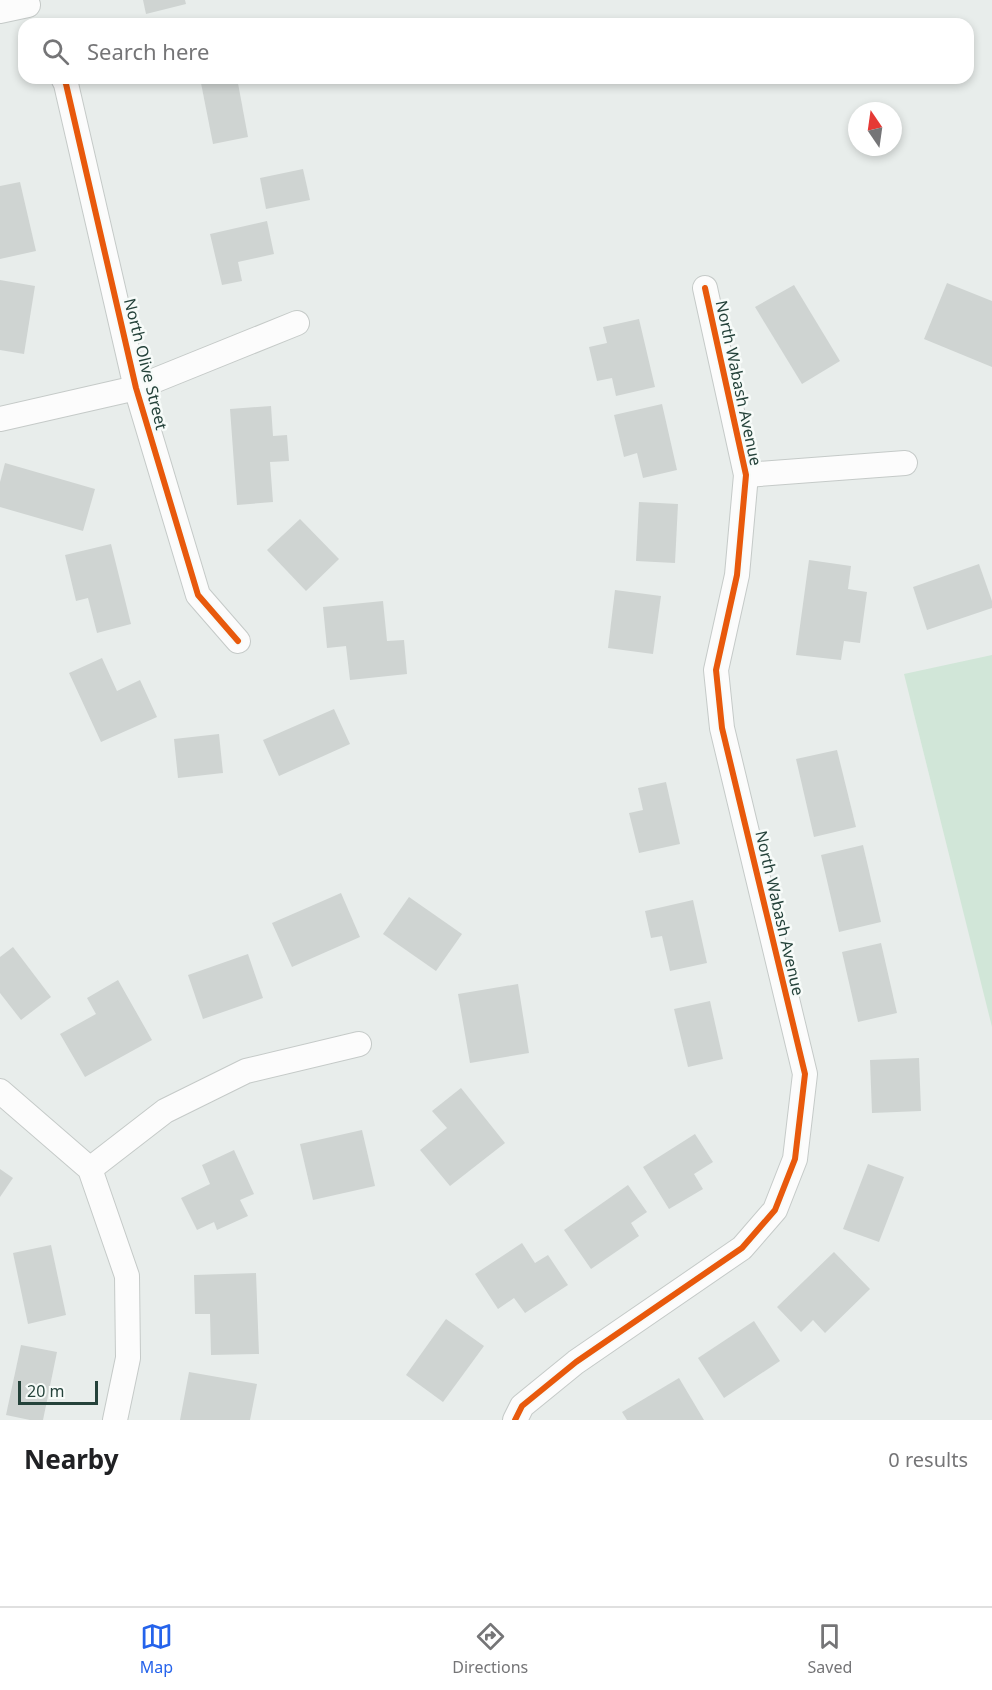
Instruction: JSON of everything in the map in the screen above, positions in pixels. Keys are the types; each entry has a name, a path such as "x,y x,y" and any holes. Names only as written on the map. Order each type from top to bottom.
{"street":[{"path":"0,11 31,10"},
{"name":"North Olive Street","path":"64,84 136,388 198,595 238,641"},
{"name":"North Wabash Avenue","path":"515,1420 522,1406 576,1362 742,1248 776,1210 795,1159 805,1074 722,728 716,670 736,575 746,476 705,288"},
{"path":"0,419 136,388 297,323"},
{"name":"North Wabash Avenue","path":"746,476 905,463"},
{"path":"90,1169 165,1112 246,1071 359,1044"},
{"path":"0,1091 90,1169 127,1276 128,1358 115,1420"}],"green space":[{"path":"992,655 992,1027 904,674"}],"building":[{"path":"143,0 185,0 186,4 146,14"},
{"path":"201,84 238,84 248,137 213,144"},
{"path":"303,169 310,200 266,209 260,178"},
{"path":"20,182 36,251 0,259 0,186"},
{"path":"267,221 274,254 238,262 242,281 222,285 210,234"},
{"path":"0,280 35,286 24,354 0,350"},
{"path":"947,283 992,301 992,367 924,339"},
{"path":"794,285 840,361 802,384 755,307"},
{"path":"639,319 655,387 616,396 612,378 597,381 589,347 607,343 603,327"},
{"path":"662,404 677,470 643,478 637,453 624,457 614,415"},
{"path":"271,406 273,436 287,435 289,461 270,462 273,502 237,505 230,409"},
{"path":"5,463 95,489 83,531 0,507 0,482"},
{"path":"639,502 678,504 675,563 636,561"},
{"path":"300,519 339,559 306,591 267,550"},
{"path":"111,544 131,624 97,633 88,598 76,601 65,555"},
{"path":"809,560 851,566 848,589 867,592 860,643 844,641 841,660 796,655"},
{"path":"979,564 992,601 992,608 927,630 913,587"},
{"path":"615,590 661,596 653,654 608,648"},
{"path":"383,601 387,641 404,640 407,674 350,680 346,646 327,648 323,607"},
{"path":"102,658 117,691 140,680 157,717 101,742 69,673"},
{"path":"334,709 350,744 279,776 263,740"},
{"path":"219,734 223,773 178,778 174,739"},
{"path":"837,750 856,827 814,837 796,759"},
{"path":"666,782 680,844 639,853 629,813 643,810 638,788"},
{"path":"863,845 881,922 839,932 821,855"},
{"path":"341,893 360,937 292,967 272,923"},
{"path":"409,897 462,934 436,971 383,934"},
{"path":"693,900 707,963 670,971 662,936 651,938 645,911"},
{"path":"881,943 897,1013 858,1022 842,952"},
{"path":"13,947 51,997 21,1020 0,993 0,957"},
{"path":"248,954 263,998 203,1019 188,975"},
{"path":"118,980 152,1040 85,1077 60,1034 96,1014 87,998"},
{"path":"518,984 529,1053 470,1063 458,994"},
{"path":"710,1001 723,1059 688,1067 674,1009"},
{"path":"919,1058 921,1111 872,1113 870,1060"},
{"path":"461,1088 505,1143 450,1186 420,1150 447,1128 432,1111"},
{"path":"362,1130 375,1186 313,1200 300,1144"},
{"path":"695,1134 713,1162 694,1174 703,1189 669,1209 643,1167"},
{"path":"234,1150 254,1194 240,1200 248,1216 217,1230 214,1222 197,1230 181,1198 210,1184 202,1165"},
{"path":"868,1164 904,1177 879,1242 843,1229"},
{"path":"0,1169 13,1178 0,1197"},
{"path":"628,1185 647,1212 631,1223 639,1236 591,1269 564,1230"},
{"path":"522,1243 535,1263 548,1255 568,1285 525,1313 514,1298 498,1309 475,1274"},
{"path":"51,1245 66,1315 28,1324 13,1253"},
{"path":"834,1252 870,1289 825,1333 813,1320 801,1332 777,1307"},
{"path":"256,1273 259,1354 211,1355 210,1314 195,1314 194,1275"},
{"path":"446,1319 484,1346 443,1402 406,1375"},
{"path":"754,1321 780,1361 724,1398 698,1358"},
{"path":"21,1345 57,1352 43,1420 6,1415"},
{"path":"189,1372 257,1384 250,1420 180,1420"},
{"path":"679,1378 704,1420 627,1420 622,1412"}],"cycle path":[{"path":"66,84 136,388 198,595 238,641"},
{"path":"515,1420 522,1406 576,1362 742,1248 775,1210 795,1159 805,1074 722,728 716,670 737,575 746,475 705,288"}]}
